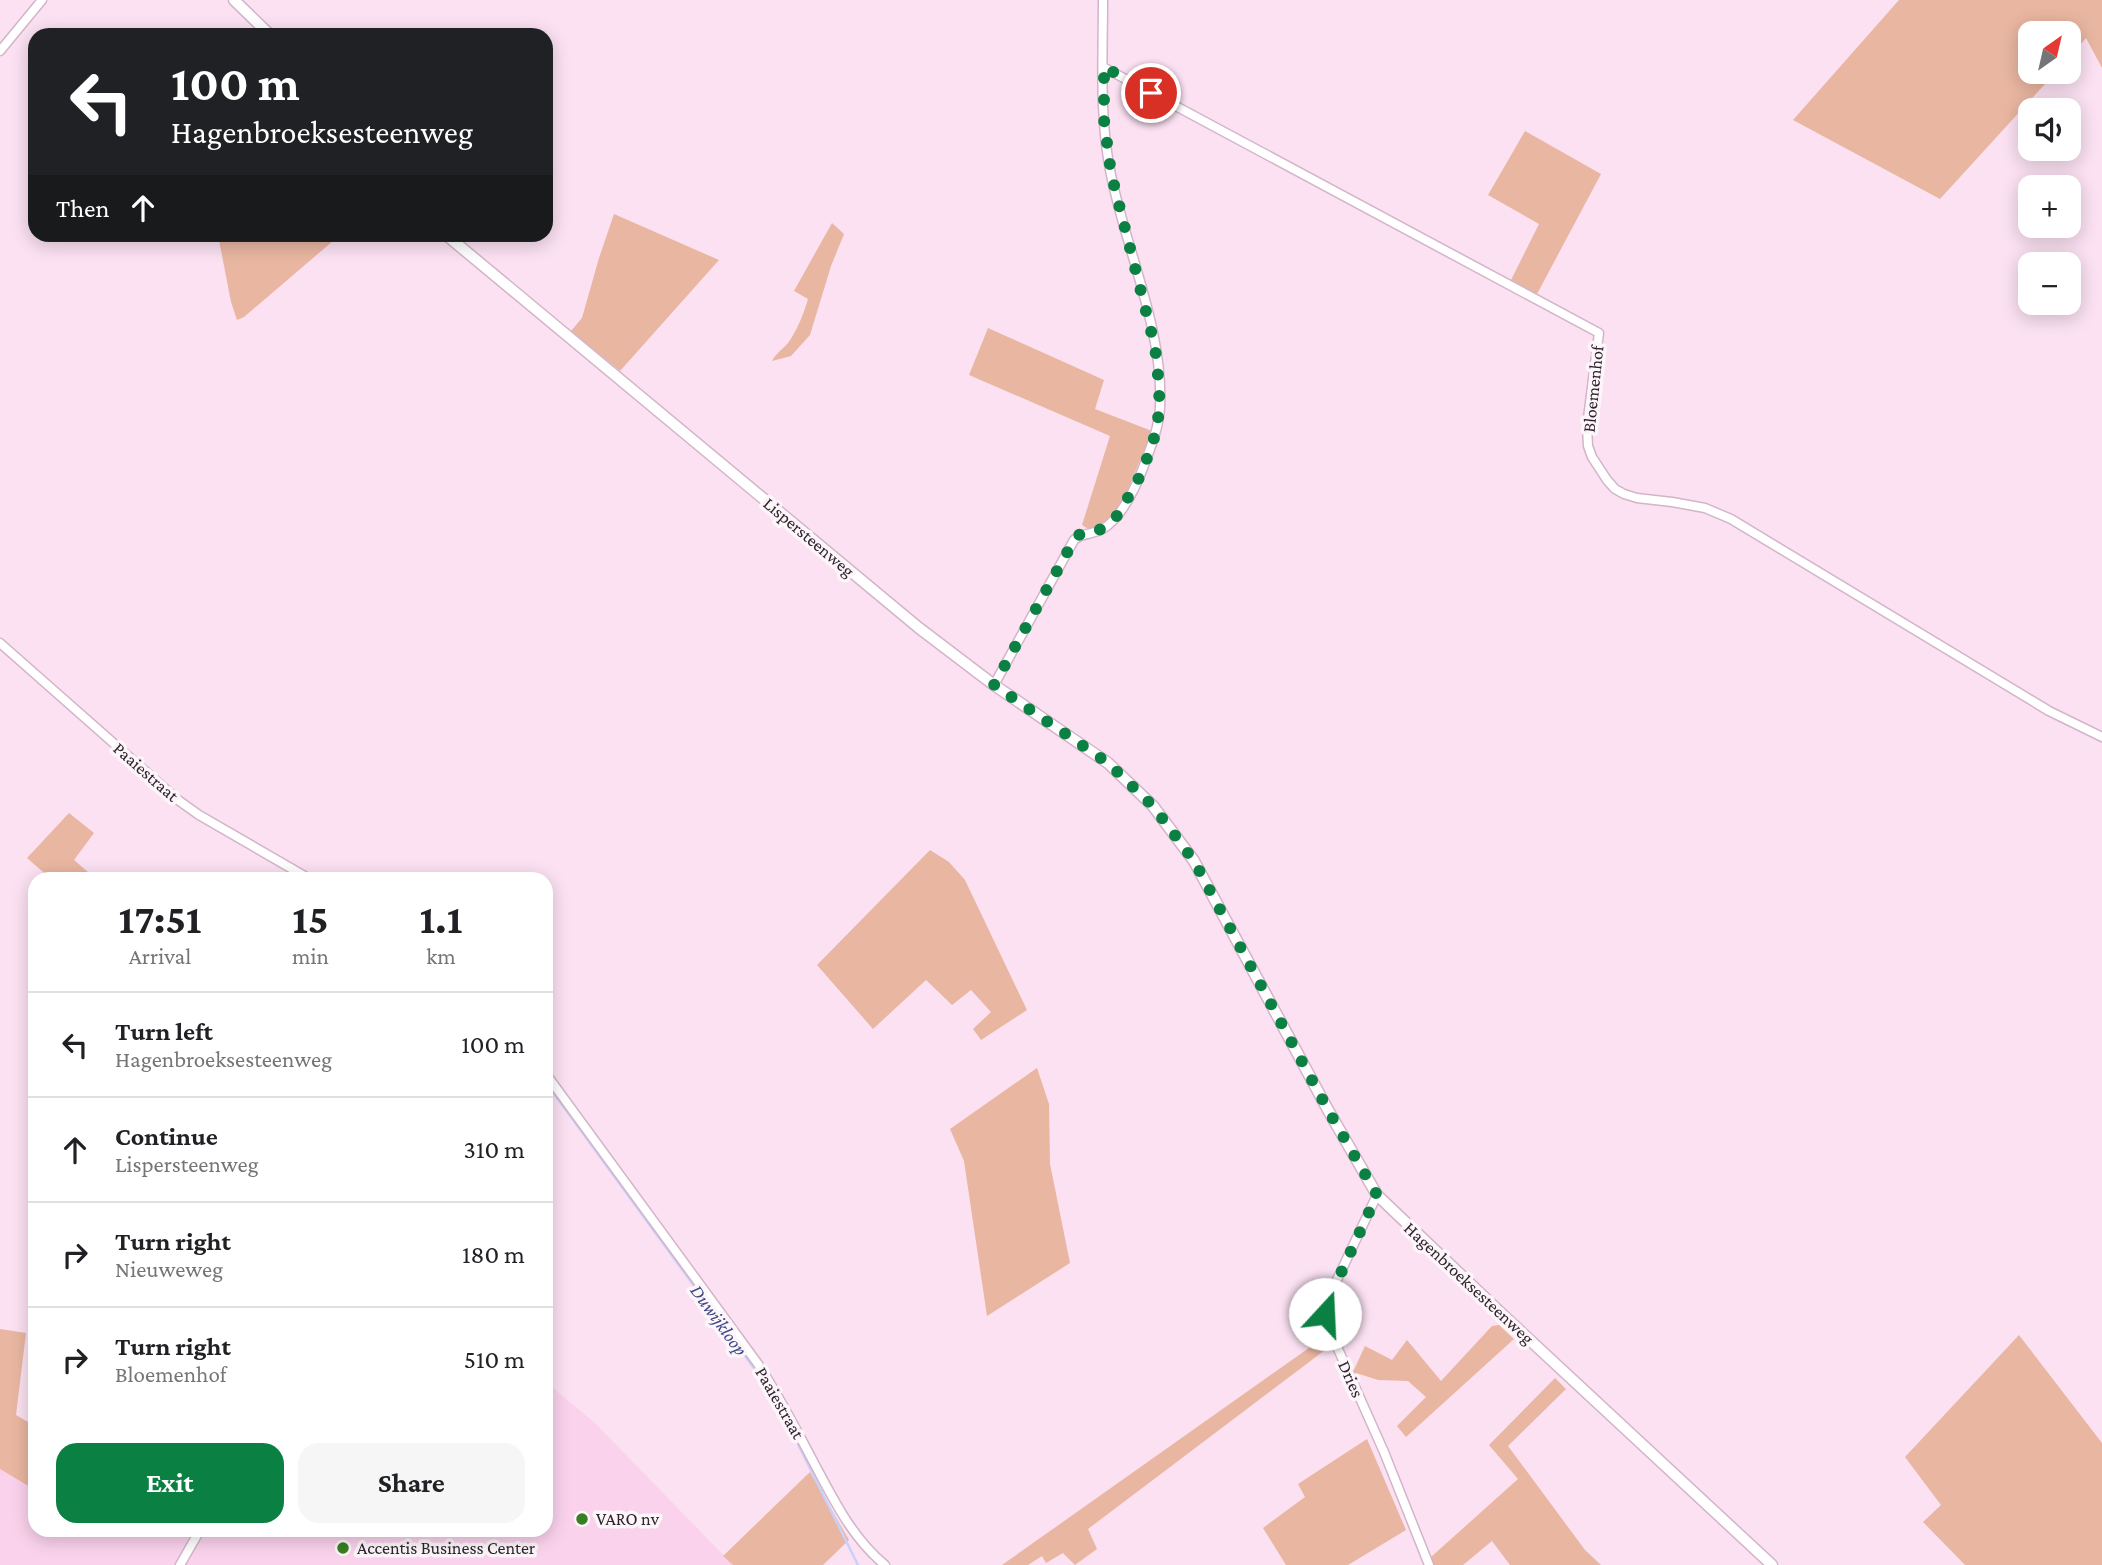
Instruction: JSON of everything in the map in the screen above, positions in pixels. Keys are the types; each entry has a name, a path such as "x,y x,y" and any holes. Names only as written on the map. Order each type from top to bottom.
{"street":[{"path":"0,51 42,0"},
{"path":"234,0 263,28"},
{"path":"994,685 1074,540 1080,534 1098,531 1118,515 1153,443 1160,408 1153,339 1111,173 1104,120 1103,0"},
{"name":"Bloemenhof","path":"1104,67 1599,333 1587,426 1588,446 1600,471 1615,489 1637,498 1705,508 1731,519 2049,711 2102,737"},
{"name":"Lispersteenweg","path":"455,242 909,620 994,685 1108,763 1153,806 1175,835"},
{"name":"Paaiestraat","path":"0,643 178,800 199,816 298,872"},
{"name":"Hagenbroeksesteenweg","path":"1175,835 1194,861 1328,1110 1377,1195 1772,1565"},
{"name":"Paaiestraat","path":"553,1084 758,1364 785,1407 841,1513 863,1544 885,1565"},
{"name":"Dries","path":"1377,1195 1328,1301 1326,1322 1388,1462 1429,1565"},
{"path":"180,1565 196,1537"}],"shaded area":[{"path":"1899,0 2102,0 2102,68 2086,38 2081,44 2081,21 2018,21 2018,84 2045,84 2032,98 2018,98 2018,114 1940,199 1793,120"},
{"path":"1525,131 1601,174 1537,294 1511,280 1539,224 1488,195"},
{"path":"614,214 719,260 620,371 571,331 582,318"},
{"path":"832,223 844,234 831,266 810,335 791,356 772,361 788,343 800,322 808,299 794,291"},
{"path":"219,242 332,242 244,317 237,320"},
{"path":"988,328 1104,380 1095,409 1152,431 1122,504 1101,527 1090,530 1082,525 1110,436 969,375"},
{"path":"69,813 94,833 74,860 88,872 43,872 27,858"},
{"path":"930,850 949,862 965,880 1027,1010 981,1040 973,1029 991,1012 971,990 952,1005 926,980 873,1029 817,965"},
{"path":"1037,1068 1049,1104 1050,1164 1070,1263 987,1316 964,1161 950,1129"},
{"path":"1499,1325 1514,1339 1406,1437 1397,1426 1426,1397 1408,1381 1378,1380 1353,1372 1365,1346 1392,1360 1407,1340 1441,1381 1492,1326"},
{"path":"0,1329 26,1333 16,1415 28,1422 28,1486 0,1469"},
{"path":"2019,1335 2102,1443 2102,1565 1965,1565 1923,1522 1941,1505 1905,1457"},
{"path":"1323,1338 1329,1347 1088,1529 1097,1549 1075,1565 1063,1553 1046,1563 1042,1556 1028,1565 1002,1565"},
{"path":"1555,1378 1566,1389 1508,1446 1585,1550 1601,1565 1510,1565 1492,1541 1463,1565 1434,1565 1431,1557 1518,1479 1489,1445"},
{"path":"553,1388 595,1423 733,1565 0,1565 0,1469 28,1486 28,1537 553,1537"},
{"path":"1367,1439 1406,1530 1348,1565 1286,1565 1263,1528 1305,1497 1298,1484"},
{"path":"810,1472 849,1540 823,1565 733,1565 723,1556"}],"waterway":[{"name":"Duwijkloop","path":"553,1092 759,1375 794,1436 858,1565"}],"place":[{"name":"VARO nv","path":"582,1519"},
{"name":"Accentis Business Center","path":"343,1548"}],"route":[{"path":"1151,93 1104,67 1104,120 1111,173 1149,318 1157,360 1160,408 1153,443 1138,480 1118,515 1098,531 1080,534 1074,540 994,685 1108,763 1153,806 1194,861 1328,1110 1377,1195 1328,1301 1325,1314"}]}
